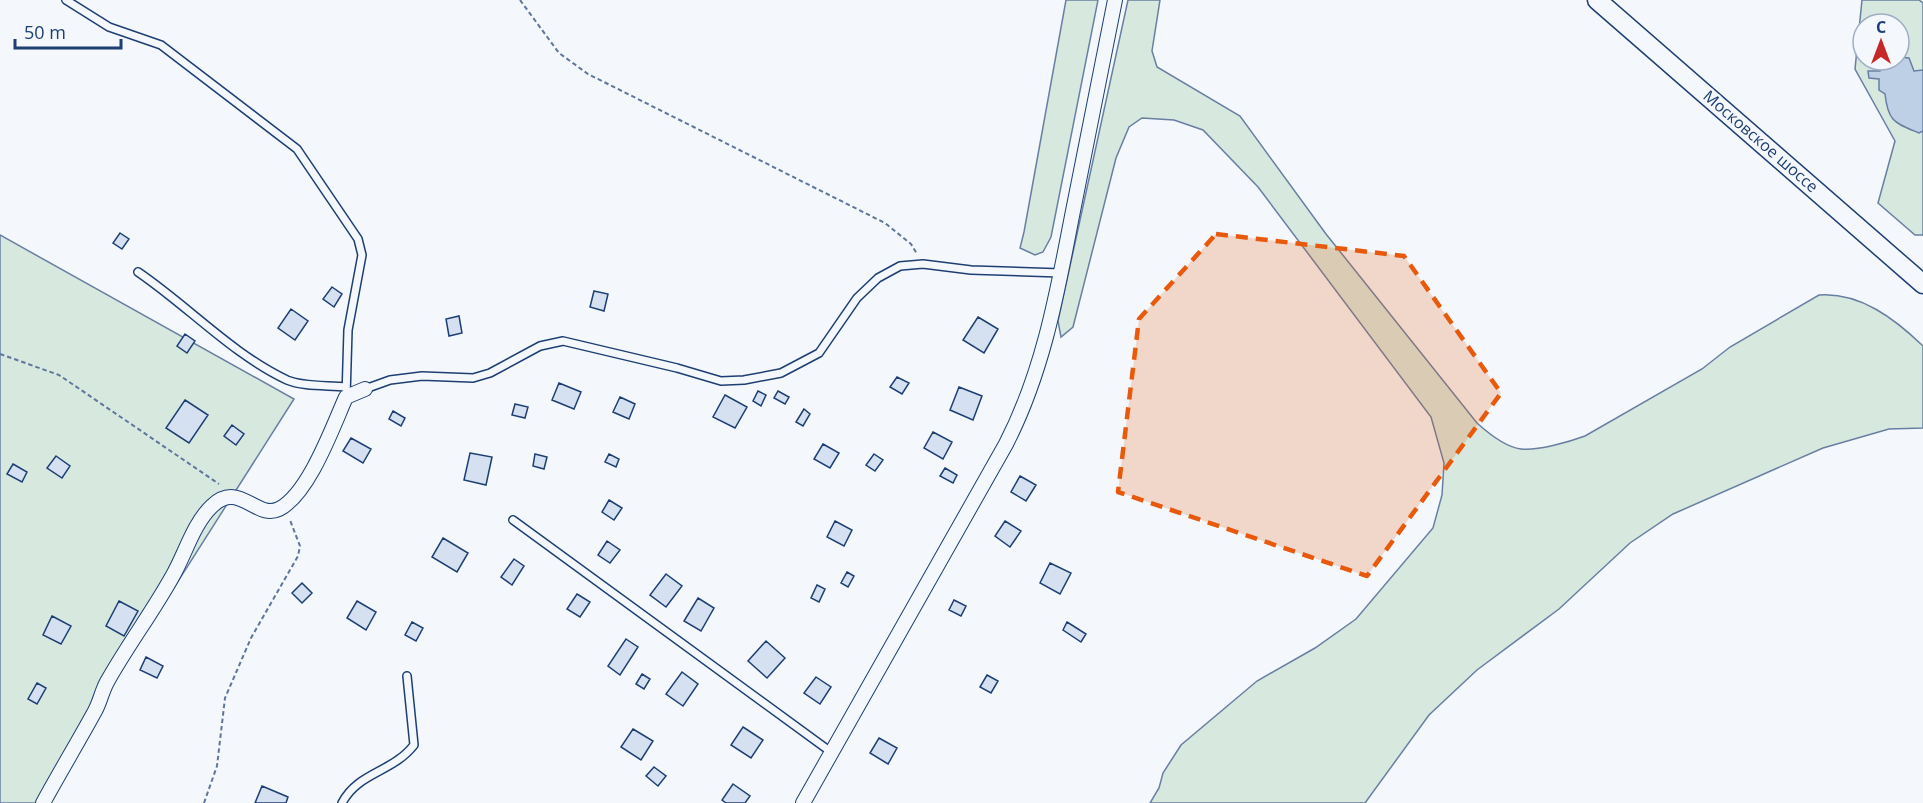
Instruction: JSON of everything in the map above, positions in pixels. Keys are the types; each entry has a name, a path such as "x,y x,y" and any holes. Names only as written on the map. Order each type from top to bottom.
{"main road":[{"name":"Московское шоссе","path":"1597,0 1923,284"}],"street":[{"path":"803,803 1021,416 1042,357 1061,273 1115,0"},
{"path":"44,803 96,710 106,682 176,571 196,530 212,506 225,497 236,496 270,511 280,508 313,470 346,392 365,389"}],"lane":[{"path":"66,0 110,27 161,45 297,149 358,239 362,255 348,330 346,392 289,381 222,337 174,296 138,272"},
{"path":"365,389 400,378 473,378 490,374 540,346 563,341 677,368 721,381 781,373 804,363 819,353 858,298 878,278 900,266 923,264 971,270 1061,273"},
{"path":"513,520 831,752"},
{"path":"342,803 350,788 389,768 404,757 414,745 407,676"}],"path":[{"path":"520,0 559,53 588,75 885,223 911,244 923,264"},
{"path":"0,354 59,375 236,496"},
{"path":"204,803 217,766 225,698 251,638 298,556 300,546 296,532 280,508"}],"highlighted area":[{"path":"1216,234 1404,256 1501,393 1367,576 1118,492 1139,319"}],"shaded area":[{"path":"1066,0 1098,0 1051,237 1043,252 1035,255 1020,248"},
{"path":"1128,0 1160,0 1152,51 1157,67 1240,116 1326,234 1477,423 1503,443 1515,448 1536,449 1585,436 1702,369 1730,347 1819,295 1849,298 1876,309 1901,326 1923,346 1923,428 1889,429 1823,448 1673,514 1630,543 1559,609 1477,670 1429,715 1365,803 1150,803 1159,788 1163,773 1181,745 1257,681 1315,648 1356,619 1433,528 1442,495 1444,463 1431,417 1258,187 1203,130 1174,120 1142,118 1129,127 1116,158 1073,327 1061,337 1058,321"},
{"path":"1862,0 1919,0 1923,3 1923,235 1915,235 1878,203 1895,141 1857,72 1911,72 1911,12 1861,12"},
{"path":"0,235 294,399 37,803 0,803"}],"water":[{"path":"1911,63 1914,71 1923,70 1923,131 1919,133 1898,124 1888,110 1885,94 1879,90 1879,79 1869,78 1868,72 1911,72"}],"building":[{"path":"120,233 129,239 122,249 113,243"},
{"path":"332,287 342,294 334,307 323,299"},
{"path":"594,291 608,294 604,311 590,307"},
{"path":"291,309 308,321 295,340 278,328"},
{"path":"459,316 462,333 449,336 446,319"},
{"path":"978,317 998,329 984,353 963,340"},
{"path":"185,334 195,341 187,353 177,346"},
{"path":"897,377 909,383 902,394 890,387"},
{"path":"559,383 581,392 574,409 552,400"},
{"path":"959,387 982,396 973,420 950,410"},
{"path":"758,391 766,395 761,406 753,401"},
{"path":"778,391 789,397 785,404 774,398"},
{"path":"725,395 747,407 735,428 713,417"},
{"path":"620,397 635,404 629,419 613,412"},
{"path":"185,400 208,415 189,443 166,428"},
{"path":"515,404 528,407 525,418 512,415"},
{"path":"804,409 810,414 803,426 796,422"},
{"path":"393,411 405,418 401,426 389,419"},
{"path":"232,425 244,434 236,445 224,436"},
{"path":"933,432 952,442 943,459 924,448"},
{"path":"351,438 371,449 363,463 343,451"},
{"path":"823,444 839,453 830,468 814,459"},
{"path":"470,453 492,457 486,485 464,480"},
{"path":"535,454 547,457 544,469 533,466"},
{"path":"609,454 619,459 616,467 605,462"},
{"path":"874,454 883,460 875,471 866,465"},
{"path":"56,456 70,466 62,478 47,468"},
{"path":"13,464 27,472 22,482 7,474"},
{"path":"945,468 957,475 953,483 940,476"},
{"path":"1020,476 1036,485 1026,501 1011,492"},
{"path":"609,500 622,508 614,520 602,512"},
{"path":"835,521 852,530 844,546 827,537"},
{"path":"1005,521 1021,531 1010,547 995,536"},
{"path":"443,538 468,553 457,572 432,557"},
{"path":"607,541 620,550 610,563 598,555"},
{"path":"514,559 524,566 512,585 501,577"},
{"path":"1050,563 1071,573 1060,594 1040,583"},
{"path":"847,572 854,576 848,587 841,583"},
{"path":"666,574 682,586 666,607 650,595"},
{"path":"302,583 312,593 302,603 292,593"},
{"path":"817,585 825,589 819,602 811,598"},
{"path":"577,594 590,602 580,617 567,609"},
{"path":"698,598 714,608 701,631 684,621"},
{"path":"954,600 966,606 961,616 949,610"},
{"path":"119,601 138,611 124,636 106,626"},
{"path":"357,601 376,612 366,630 347,618"},
{"path":"52,616 71,626 61,644 43,635"},
{"path":"412,622 423,628 416,641 405,635"},
{"path":"1067,622 1086,634 1081,642 1063,630"},
{"path":"626,639 638,647 620,675 608,666"},
{"path":"766,641 785,658 767,678 748,661"},
{"path":"146,657 163,666 157,678 140,670"},
{"path":"682,672 698,684 683,706 666,694"},
{"path":"642,674 650,679 644,689 636,684"},
{"path":"987,675 998,681 991,693 980,687"},
{"path":"816,677 831,687 820,704 804,693"},
{"path":"37,683 46,688 37,704 28,699"},
{"path":"743,727 763,740 751,758 731,745"},
{"path":"633,729 653,741 641,760 621,747"},
{"path":"879,738 897,748 888,764 870,753"},
{"path":"654,767 666,776 658,786 646,776"},
{"path":"733,784 750,796 745,803 726,803 722,800"},
{"path":"262,786 288,797 286,803 255,803"}]}
